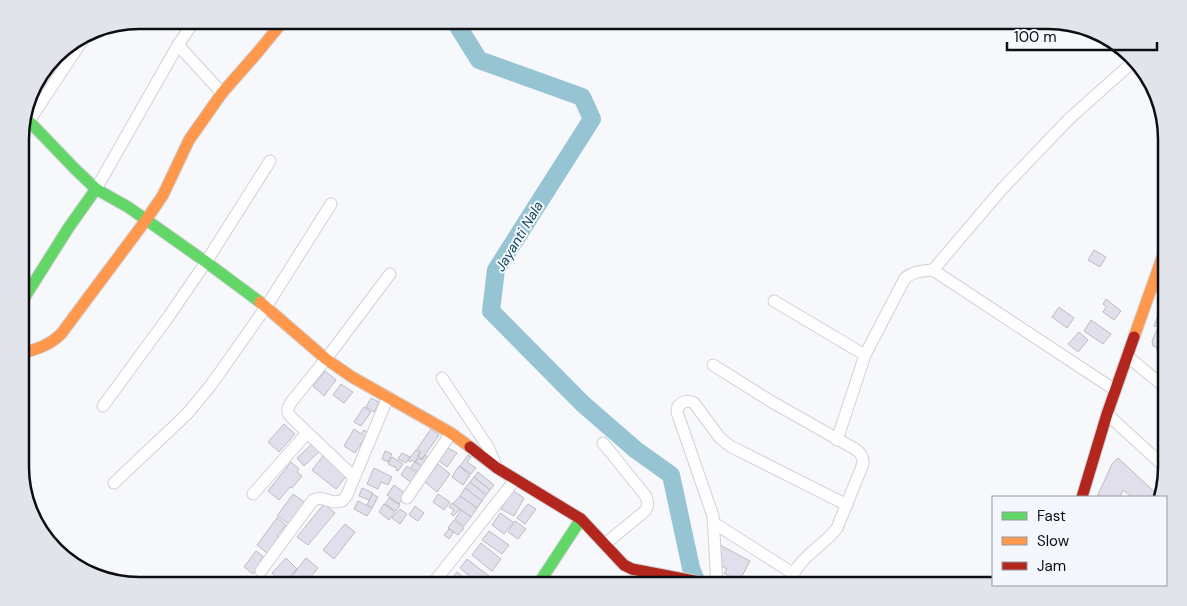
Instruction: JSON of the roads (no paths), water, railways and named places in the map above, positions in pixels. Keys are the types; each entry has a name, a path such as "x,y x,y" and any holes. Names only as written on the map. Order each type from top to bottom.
{"main road":[{"path":"29,351 46,346 55,341 163,195 189,140 222,93 277,29"},
{"path":"30,123 96,189 128,207 206,262 266,307 326,359 352,377 451,433 497,468 581,519 624,565 632,569 675,577"},
{"path":"29,290 69,227 96,189"},
{"path":"1082,496 1115,390 1158,270"},
{"path":"543,577 581,519"}],"street":[{"path":"96,189 189,29"},
{"path":"178,45 222,93"},
{"path":"32,111 77,48"},
{"path":"933,270 1002,189 1069,119 1130,65"},
{"path":"103,406 206,262 270,161"},
{"path":"114,483 187,414 211,385 266,307 331,204"},
{"path":"837,440 865,355 905,278 911,273 918,271 933,270 1115,390"},
{"path":"354,477 292,419 288,413 288,408 390,274"},
{"path":"774,301 865,355"},
{"path":"1127,356 1158,382"},
{"path":"713,365 837,440 855,448 863,458 863,464 837,528 832,535 802,562 793,577"},
{"path":"442,378 488,447 497,468"},
{"path":"261,571 314,500 320,498 334,502 342,501 347,495 388,397"},
{"path":"717,577 713,516 677,412 678,406 684,401 694,403 720,438 730,446 847,505"},
{"path":"1107,414 1158,461"},
{"path":"253,494 307,432"},
{"path":"407,498 451,433"},
{"path":"603,443 648,500 648,506 645,511 606,544"},
{"path":"438,577 516,480"},
{"path":"714,523 794,574"}],"waterway":[{"name":"Jayanti Nala","path":"460,29 479,60 582,97 592,119 496,270 491,311 583,404 636,450 671,475 694,577"}]}
